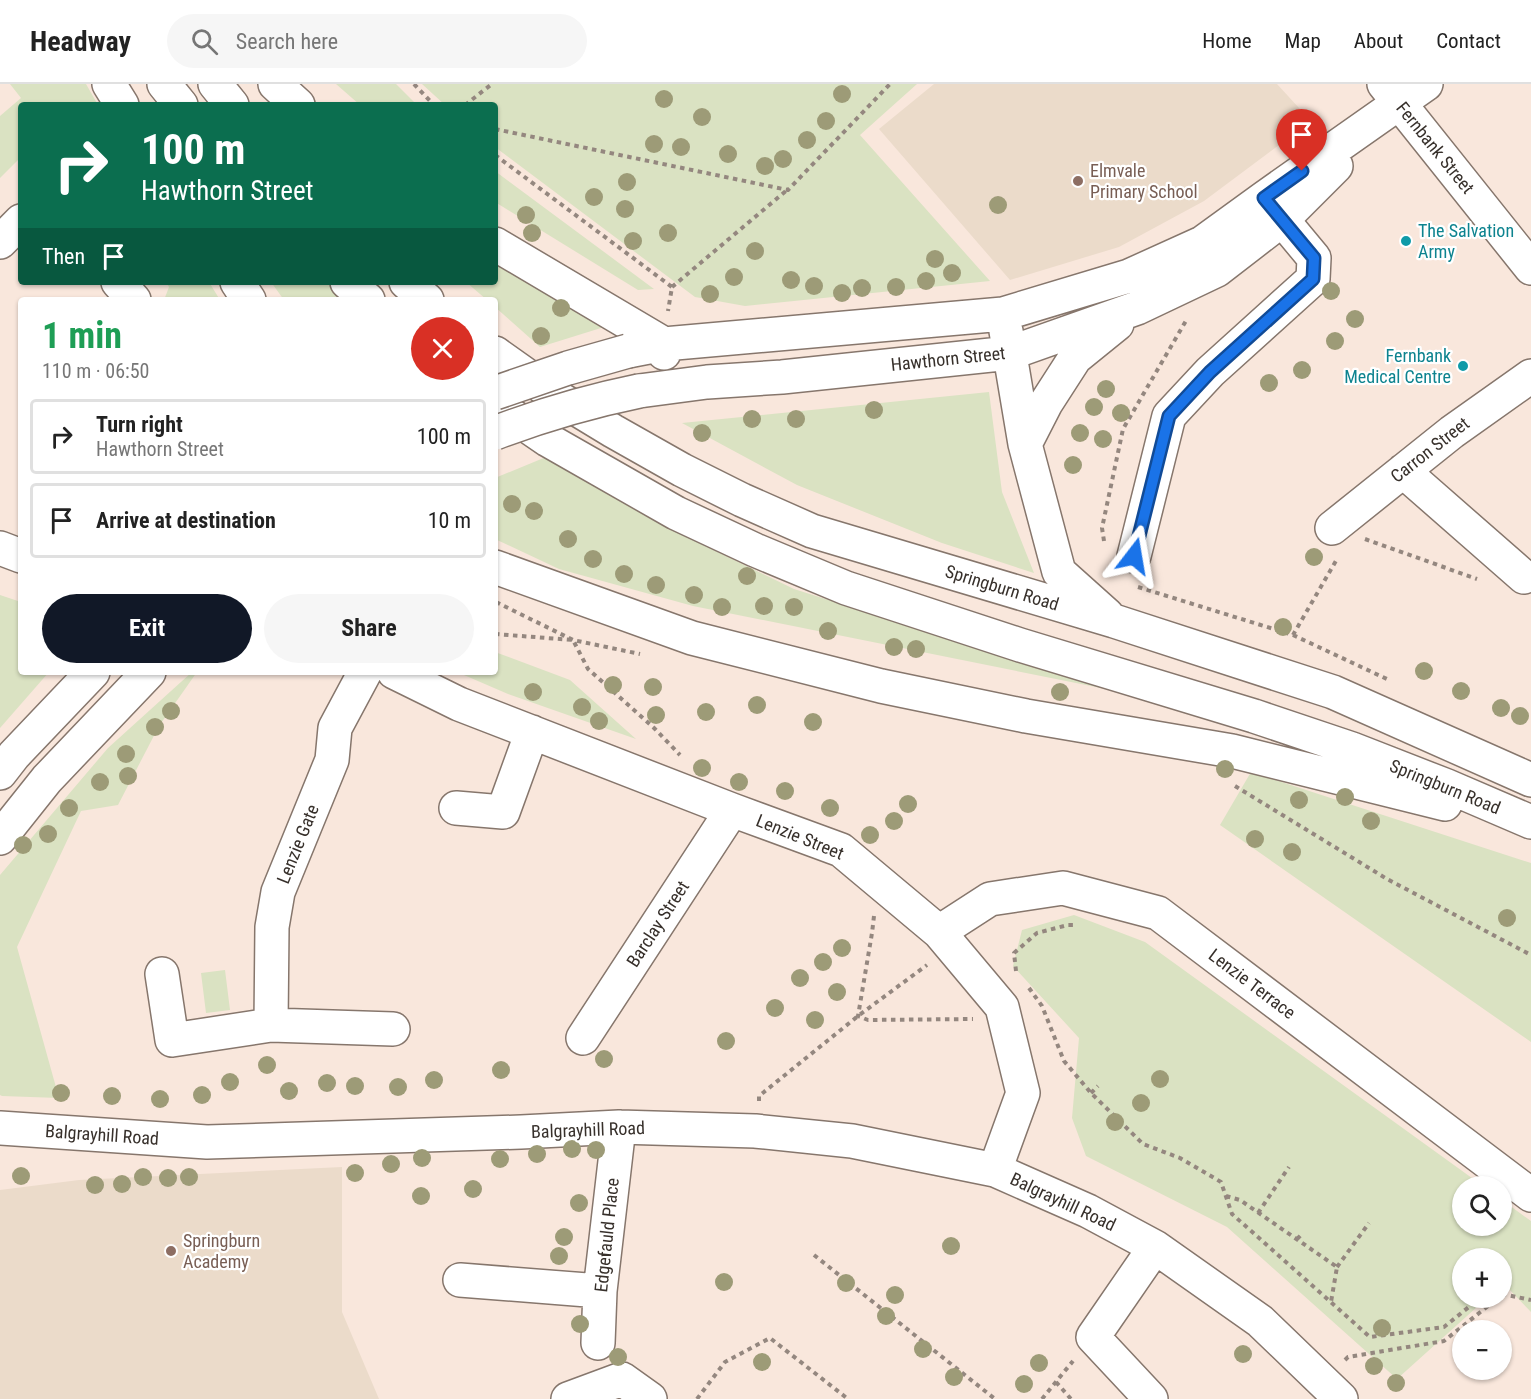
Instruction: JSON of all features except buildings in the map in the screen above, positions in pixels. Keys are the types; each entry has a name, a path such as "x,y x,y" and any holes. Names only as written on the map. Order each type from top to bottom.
{"main road":[{"path":"108,84 120,102"},
{"path":"164,84 179,102"},
{"path":"215,84 230,102"},
{"path":"275,84 295,102"},
{"name":"Hawthorn Street","path":"498,432 562,410 651,389 1010,353 1137,308 1217,270 1274,208 1391,93 1426,84"},
{"name":"Fernbank Street","path":"1391,93 1531,268"},
{"path":"1124,563 1169,416 1210,372 1313,279 1314,258 1274,208"},
{"name":"Hawthorn Street","path":"498,392 568,368 628,351 664,345 1003,314 1129,276 1274,208"},
{"path":"0,242 18,224"},
{"path":"498,246 664,345 651,389"},
{"path":"121,285 131,297"},
{"path":"350,285 364,297"},
{"path":"410,285 424,297"},
{"path":"1024,444 1046,403 1075,358 1137,308"},
{"path":"1003,314 1024,444 1059,572 1114,621"},
{"name":"Springburn Road","path":"498,355 557,397 612,431 682,470 812,531 1114,621 1333,692 1531,780"},
{"name":"Carron Street","path":"1341,531 1403,471 1452,432 1531,376"},
{"name":"Springburn Road","path":"498,406 548,440 676,513 755,550 846,588 942,621 1243,712 1341,745 1447,786 1531,824"},
{"path":"1403,471 1524,577"},
{"path":"0,548 18,555"},
{"path":"498,568 692,638 881,686 1026,716 1232,751 1531,824"},
{"path":"0,773 14,755 90,675"},
{"name":"Lenzie Gate","path":"271,1025 272,927 278,892 332,760 335,728 363,675"},
{"name":"Lenzie Street","path":"400,675 459,704 732,810 842,850 946,939 1002,1007 1023,1092 995,1170"},
{"path":"0,838 47,779 144,677"},
{"path":"456,808 503,812 532,732"},
{"name":"Barclay Street","path":"583,1038 732,810"},
{"name":"Lenzie Terrace","path":"946,939 990,899 1063,888 1158,913 1531,1195"},
{"path":"162,974 172,1040 271,1025 393,1029"},
{"name":"Balgrayhill Road","path":"0,1128 207,1142 619,1127 755,1131 852,1141 995,1170 1088,1210 1155,1247 1260,1321 1332,1390"},
{"name":"Edgefauld Place","path":"598,1343 600,1291 619,1127"},
{"path":"1151,1399 1093,1337 1155,1247"},
{"path":"460,1280 600,1291"},
{"path":"568,1399 622,1379 650,1399"}],"path":[{"path":"414,84 431,102"},
{"path":"469,102 492,84"},
{"path":"880,95 882,84"},
{"path":"664,345 672,287 788,190 890,84"},
{"path":"498,130 788,190"},
{"path":"498,157 672,287"},
{"path":"1192,311 1123,429 1102,528 1124,563 1293,635 1341,531 1486,582"},
{"path":"498,603 573,640 588,669 654,728"},
{"path":"498,634 573,640 644,655"},
{"path":"1227,781 1387,879 1531,955"},
{"path":"858,1016 872,933 876,879"},
{"path":"1010,965 1016,971 1014,953 1037,933 1068,925 1083,924 1091,895"},
{"path":"755,1131 759,1096 858,1016 946,939"},
{"path":"1023,980 1042,1006 1064,1061 1092,1093 1143,1144 1180,1158 1221,1182 1232,1214 1370,1337 1444,1327 1468,1308"},
{"path":"858,1016 868,1020 968,1020 1004,1013"},
{"path":"1092,1093 1098,1086"},
{"path":"1258,1213 1289,1167"},
{"path":"1226,1196 1239,1200 1337,1267"},
{"path":"1331,1302 1337,1267 1369,1223"},
{"path":"1297,1239 1303,1233"},
{"path":"814,1255 994,1399"},
{"path":"1512,1296 1531,1300"},
{"path":"1332,1390 1348,1357 1444,1341 1483,1308"},
{"path":"1042,1399 1093,1337"},
{"path":"697,1399 725,1362 770,1338 848,1399"},
{"path":"1056,1382 1071,1399"}],"shaded area":[{"name":"Elmvale Primary School","path":"934,84 1277,84 1311,121 1204,201 1119,247 1010,280 879,129"},
{"name":"Springburn Academy","path":"342,1167 342,1312 379,1399 0,1399 0,1190 79,1180"}],"green space":[{"path":"10,84 86,84 96,102 18,102 18,160 0,178 0,116 21,98"},
{"path":"336,84 396,84 414,102 357,102"},
{"path":"422,84 917,84 860,135 990,281 745,306 695,297 498,149 498,102 442,102"},
{"path":"498,173 654,289 638,290 498,204"},
{"path":"498,262 617,323 540,347 498,310 498,297 484,297 470,285 498,285"},
{"path":"168,285 211,285 218,297 165,297"},
{"path":"273,285 329,285 342,297 282,297"},
{"path":"989,392 1002,492 1034,573 942,543 797,485 682,423"},
{"path":"546,457 666,527 794,589 1111,690 693,606 559,569 498,540 498,477"},
{"path":"0,595 18,601 18,675 46,675 0,728"},
{"path":"498,653 570,680 636,739 508,694 464,675 498,675"},
{"path":"189,675 195,675 159,726 118,805 81,811 17,947 59,1098 2,1096 0,1095 0,875 108,748"},
{"path":"1251,772 1531,863 1531,1042 1220,825"},
{"path":"1074,915 1145,942 1469,1176 1452,1176 1452,1236 1512,1236 1512,1207 1531,1221 1531,1312 1512,1292 1512,1248 1452,1248 1452,1308 1476,1308 1463,1320 1452,1320 1452,1330 1397,1379 1227,1227 1086,1156 1072,1118 1079,1038 1013,966 1022,930"},
{"path":"225,970 230,1010 206,1013 201,973"}],"place":[{"name":"Elmvale Primary School","path":"1078,181"},
{"name":"The Salvation Army","path":"1406,241"},
{"name":"Fernbank Medical Centre","path":"1463,366"},
{"name":"Springburn Academy","path":"171,1251"}],"route":[{"path":"1134,556 1169,416 1210,372 1313,279 1314,258 1264,198 1302,171"}]}
